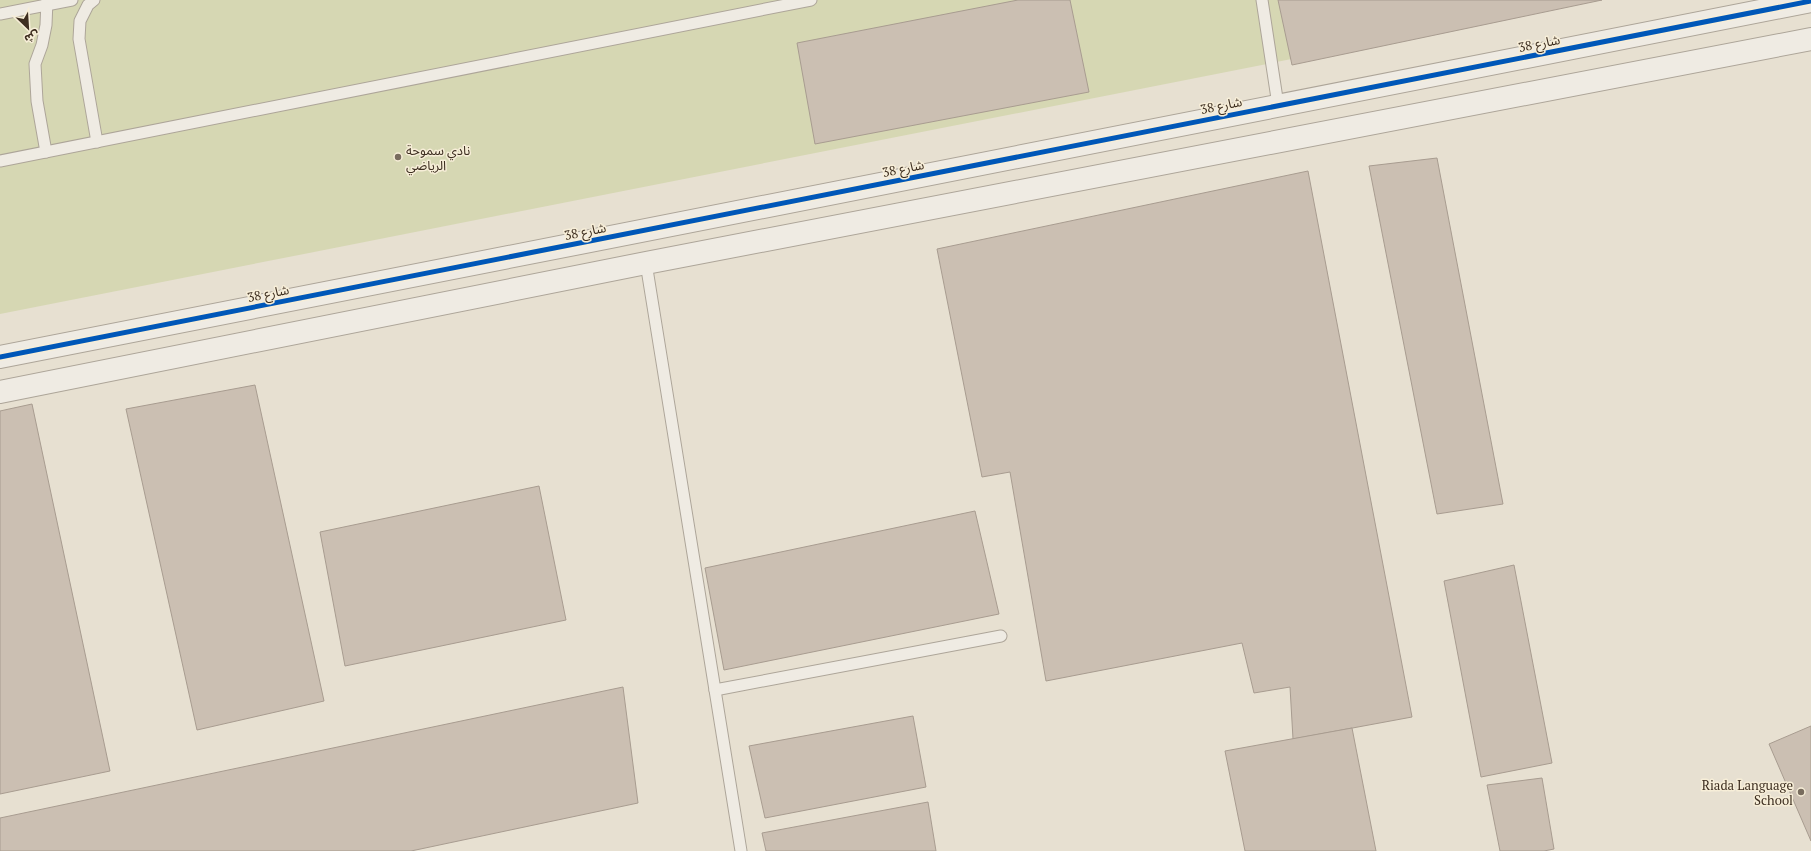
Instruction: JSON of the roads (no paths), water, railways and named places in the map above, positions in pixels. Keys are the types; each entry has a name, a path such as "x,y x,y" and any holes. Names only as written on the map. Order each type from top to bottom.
{"street":[{"name":"شارع 38","path":"0,357 1811,1"},
{"path":"0,392 646,263 1811,39"},
{"path":"307,297 313,329"}],"lane":[{"path":"0,14 47,2 72,0"},
{"path":"94,0 88,5 80,21 79,39 97,142"},
{"path":"0,161 811,0"},
{"path":"1262,0 1278,105"},
{"path":"46,152 37,102 35,64 42,45 47,2"},
{"path":"646,263 740,851"},
{"path":"714,690 1001,636"}],"place":[{"name":"نادي سموحة الرياضي","path":"398,157"},
{"name":"Riada Language School","path":"1801,792"}]}
